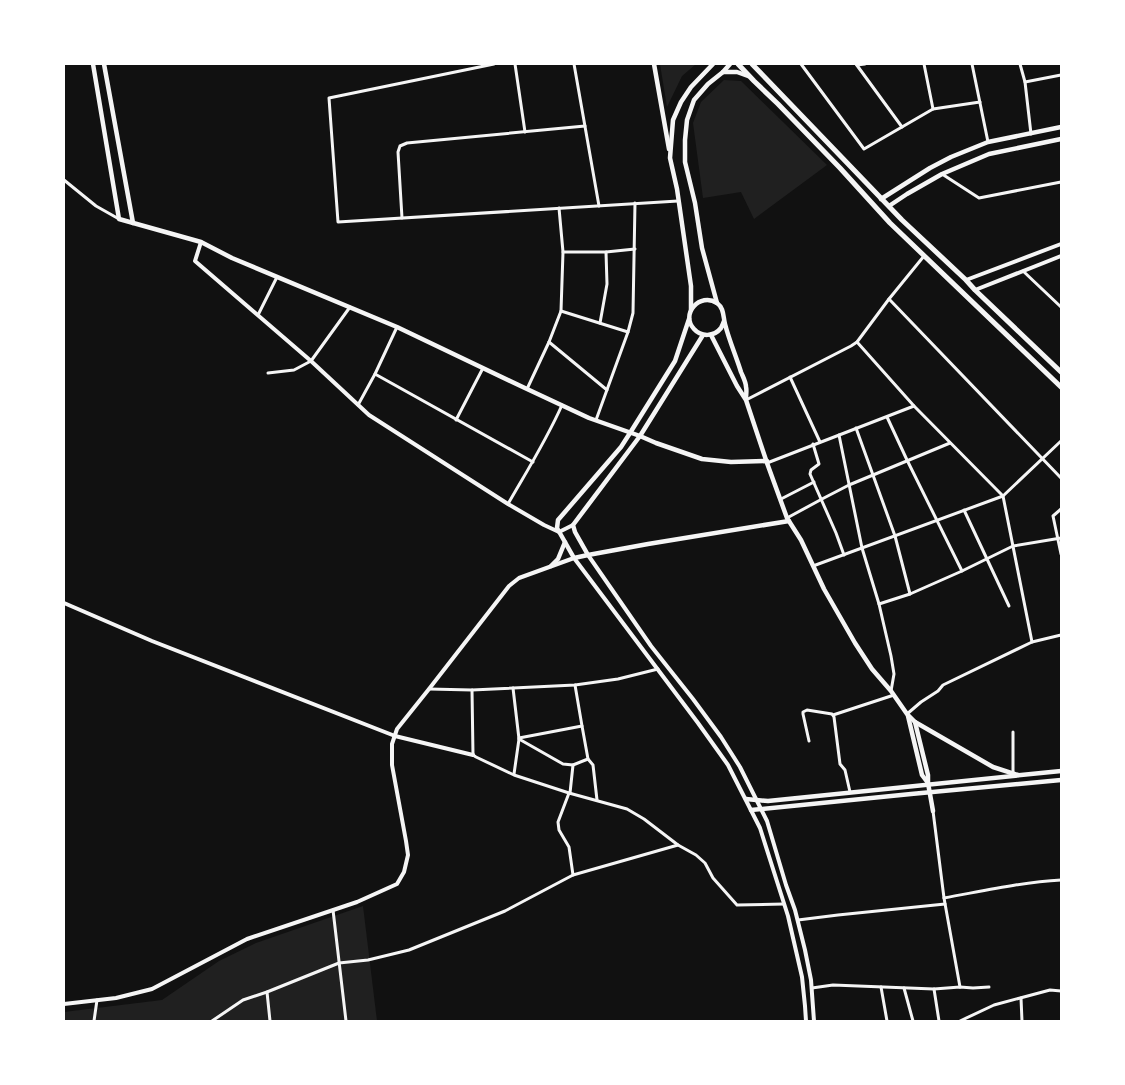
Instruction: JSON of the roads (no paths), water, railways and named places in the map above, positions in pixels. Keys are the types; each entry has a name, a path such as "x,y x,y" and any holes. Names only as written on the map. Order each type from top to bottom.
{"main road":[{"path":"93,64 119,219 201,242 232,258 397,327 562,405 656,444 702,459 731,462 767,462"},
{"path":"104,64 132,223"},
{"path":"654,64 691,286 691,310 675,361 621,446 558,520 557,528 574,558 788,520"},
{"path":"670,158 673,120 681,102 691,87 713,64"},
{"path":"730,64 694,100 687,120 685,162 695,203 702,248 717,303 724,312 724,321 746,386 746,400"},
{"path":"738,64 840,168 890,223 1061,388"},
{"path":"752,64 902,220 1061,372"},
{"path":"723,72 737,72 748,76 754,81"},
{"path":"881,199 930,168 988,142 1061,127"},
{"path":"889,206 942,174 989,154 1061,139"},
{"path":"691,310 699,302 708,300 717,303"},
{"path":"689,319 690,325 695,331 703,335 710,335 721,329 724,321"},
{"path":"588,555 573,525 640,436 703,335"},
{"path":"710,335 746,400 788,520 801,540 824,589 872,669 915,722 993,767 1016,774"},
{"path":"551,566 558,559 565,542"},
{"path":"907,714 922,775 928,784"},
{"path":"915,722 928,775 933,811"},
{"path":"746,799 768,800 1061,771"},
{"path":"752,810 1061,780"}],"street":[{"path":"494,64 329,98 338,222 678,201"},
{"path":"515,64 525,132"},
{"path":"574,64 599,206"},
{"path":"801,64 864,149 933,109 980,102"},
{"path":"857,64 902,127"},
{"path":"857,64 865,64"},
{"path":"924,64 933,109"},
{"path":"972,64 988,142"},
{"path":"1020,64 1025,82 1031,134"},
{"path":"1025,82 1061,74"},
{"path":"402,218 398,152 400,146 407,143 585,126"},
{"path":"942,174 979,198 1061,182"},
{"path":"64,180 96,206 119,219"},
{"path":"596,420 633,313 636,204"},
{"path":"527,389 561,311 563,252 559,208"},
{"path":"201,242 195,261 311,361 369,415 544,525 559,532 573,525"},
{"path":"966,280 1061,244"},
{"path":"563,252 606,252 635,249"},
{"path":"600,323 607,284 606,252"},
{"path":"746,400 856,342 888,299 924,256"},
{"path":"975,290 1061,256"},
{"path":"1022,271 1061,308"},
{"path":"258,315 278,277"},
{"path":"888,299 1061,478"},
{"path":"268,373 294,370 311,361 350,307"},
{"path":"561,311 628,332"},
{"path":"358,405 397,327"},
{"path":"549,342 607,390"},
{"path":"856,342 914,406 1003,496 1032,642"},
{"path":"456,420 483,368"},
{"path":"375,374 533,462"},
{"path":"790,377 820,442"},
{"path":"508,504 533,462 562,405"},
{"path":"767,462 914,406"},
{"path":"886,416 962,571"},
{"path":"856,428 895,536 910,594"},
{"path":"809,741 802,714 804,710 833,715 893,693 894,674 892,656 862,548 839,435"},
{"path":"813,566 1003,496 1061,442"},
{"path":"788,520 849,485 950,443"},
{"path":"813,444 819,462 810,472 844,555"},
{"path":"781,499 814,482"},
{"path":"1061,509 1053,516 1060,538 1061,554"},
{"path":"964,510 1009,606"},
{"path":"879,604 910,594 1013,546 1060,538"},
{"path":"588,555 651,646 721,737 740,767 767,821 798,920 810,973 814,1021"},
{"path":"64,1004 116,998 152,989 247,939 357,902 397,884 404,872 408,855 392,765 392,744 397,729 508,586 519,578 574,558 728,765 752,810 760,828 788,916 802,977 806,1021"},
{"path":"64,603 152,641 395,736 473,755 514,775 626,809 644,819 678,845 696,854 713,878 737,905 784,904"},
{"path":"907,714 943,686 1032,642 1061,635"},
{"path":"429,690 575,685 658,669"},
{"path":"575,685 588,759 593,766 597,800"},
{"path":"513,688 519,738 514,775"},
{"path":"472,690 473,755"},
{"path":"833,715 840,764 845,770 850,792"},
{"path":"519,738 582,726"},
{"path":"1013,732 1016,774"},
{"path":"519,738 563,764 573,765 588,759"},
{"path":"573,765 570,793 558,822 559,830 569,847 573,875"},
{"path":"933,811 944,898 960,987"},
{"path":"212,1021 243,1000 339,963 368,960 409,950 505,911 573,875 678,845"},
{"path":"944,898 1001,887 1061,880"},
{"path":"798,920 945,904"},
{"path":"333,910 346,1021"},
{"path":"812,988 832,985 934,989 990,987"},
{"path":"881,987 887,1021"},
{"path":"904,988 913,1021"},
{"path":"934,989 939,1021"},
{"path":"960,1021 994,1005 1050,990 1061,991"},
{"path":"267,992 270,1021"},
{"path":"1021,998 1022,1021"},
{"path":"94,1021 97,1000"}]}
